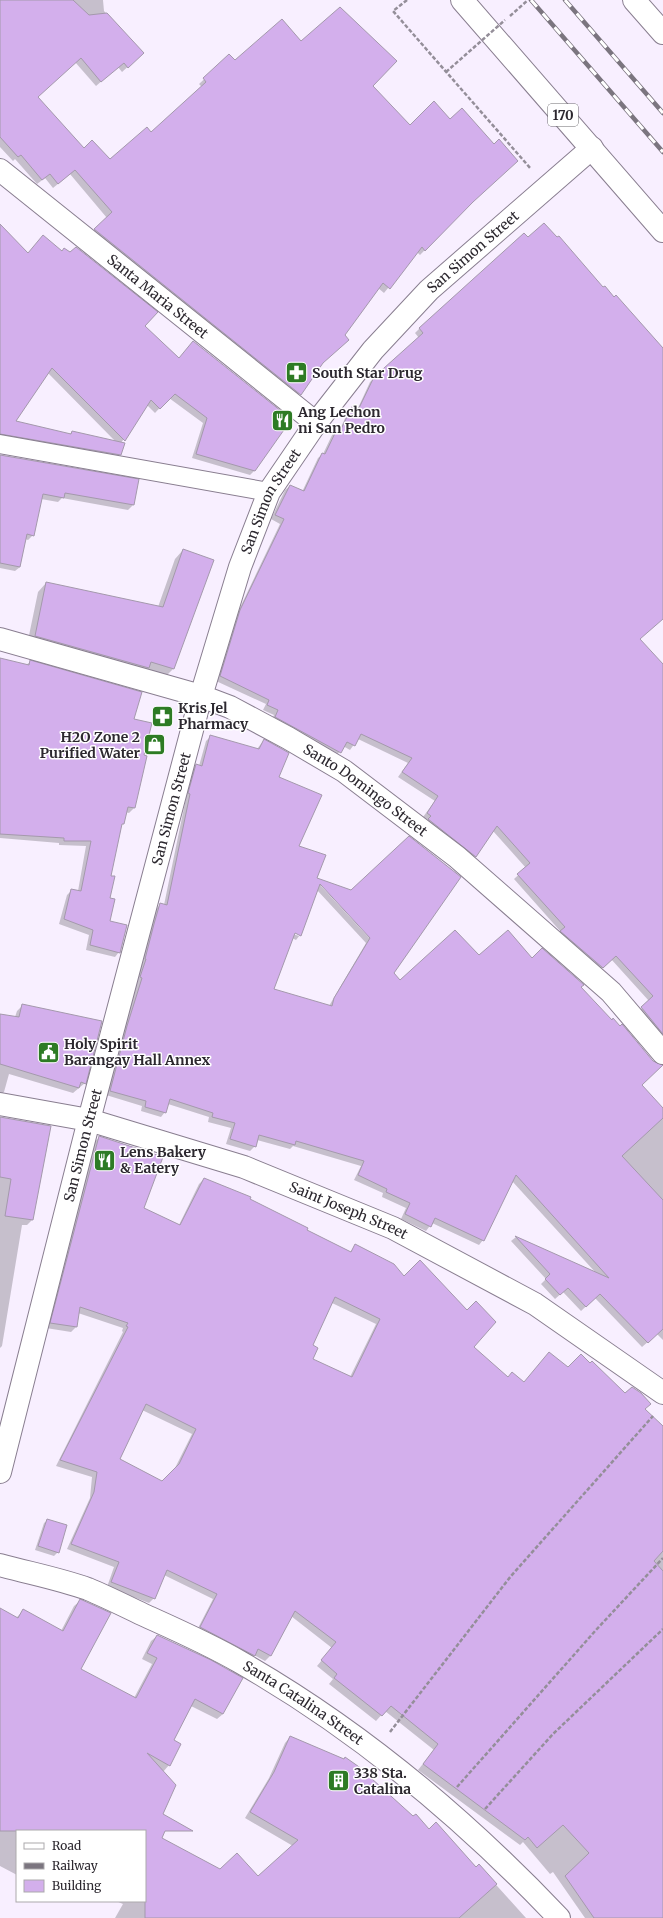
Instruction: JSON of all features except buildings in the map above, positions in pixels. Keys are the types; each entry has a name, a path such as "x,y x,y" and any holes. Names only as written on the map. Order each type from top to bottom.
{"street":[{"name":"170","path":"462,0 663,231"},
{"path":"634,0 663,33"},
{"name":"San Simon Street","path":"0,1472 89,1120 202,696 240,567 269,492 316,423 373,350 429,290 592,148"},
{"name":"Santa Maria Street","path":"0,170 316,423"},
{"path":"0,444 269,492"},
{"name":"Santo Domingo Street","path":"0,639 202,696 243,714 344,771 457,857 611,992 663,1054"},
{"name":"Saint Joseph Street","path":"0,1104 89,1120 244,1166 393,1228 535,1304 660,1402"},
{"name":"Santa Catalina Street","path":"0,1565 87,1589 189,1635 239,1661 286,1690 376,1752 442,1804 514,1871 559,1918"}],"path":[{"path":"407,0 393,12 547,188"},
{"path":"446,72 528,0"},
{"path":"376,1752 511,1576 660,1402"},
{"path":"442,1804 596,1630 663,1558"},
{"path":"469,1828 553,1734 663,1629"}],"railway":[{"path":"531,0 663,152"},
{"path":"565,0 663,113"}],"place":[{"name":"South Star Drug","path":"296,373"},
{"name":"Ang Lechon ni San Pedro","path":"283,420"},
{"name":"Kris Jel Pharmacy","path":"163,716"},
{"name":"H2O Zone 2 Purified Water","path":"155,745"},
{"name":"Holy Spirit Barangay Hall Annex","path":"49,1052"},
{"name":"Lens Bakery & Eatery","path":"104,1160"},
{"name":"338 Sta. Catalina","path":"338,1781"}]}
